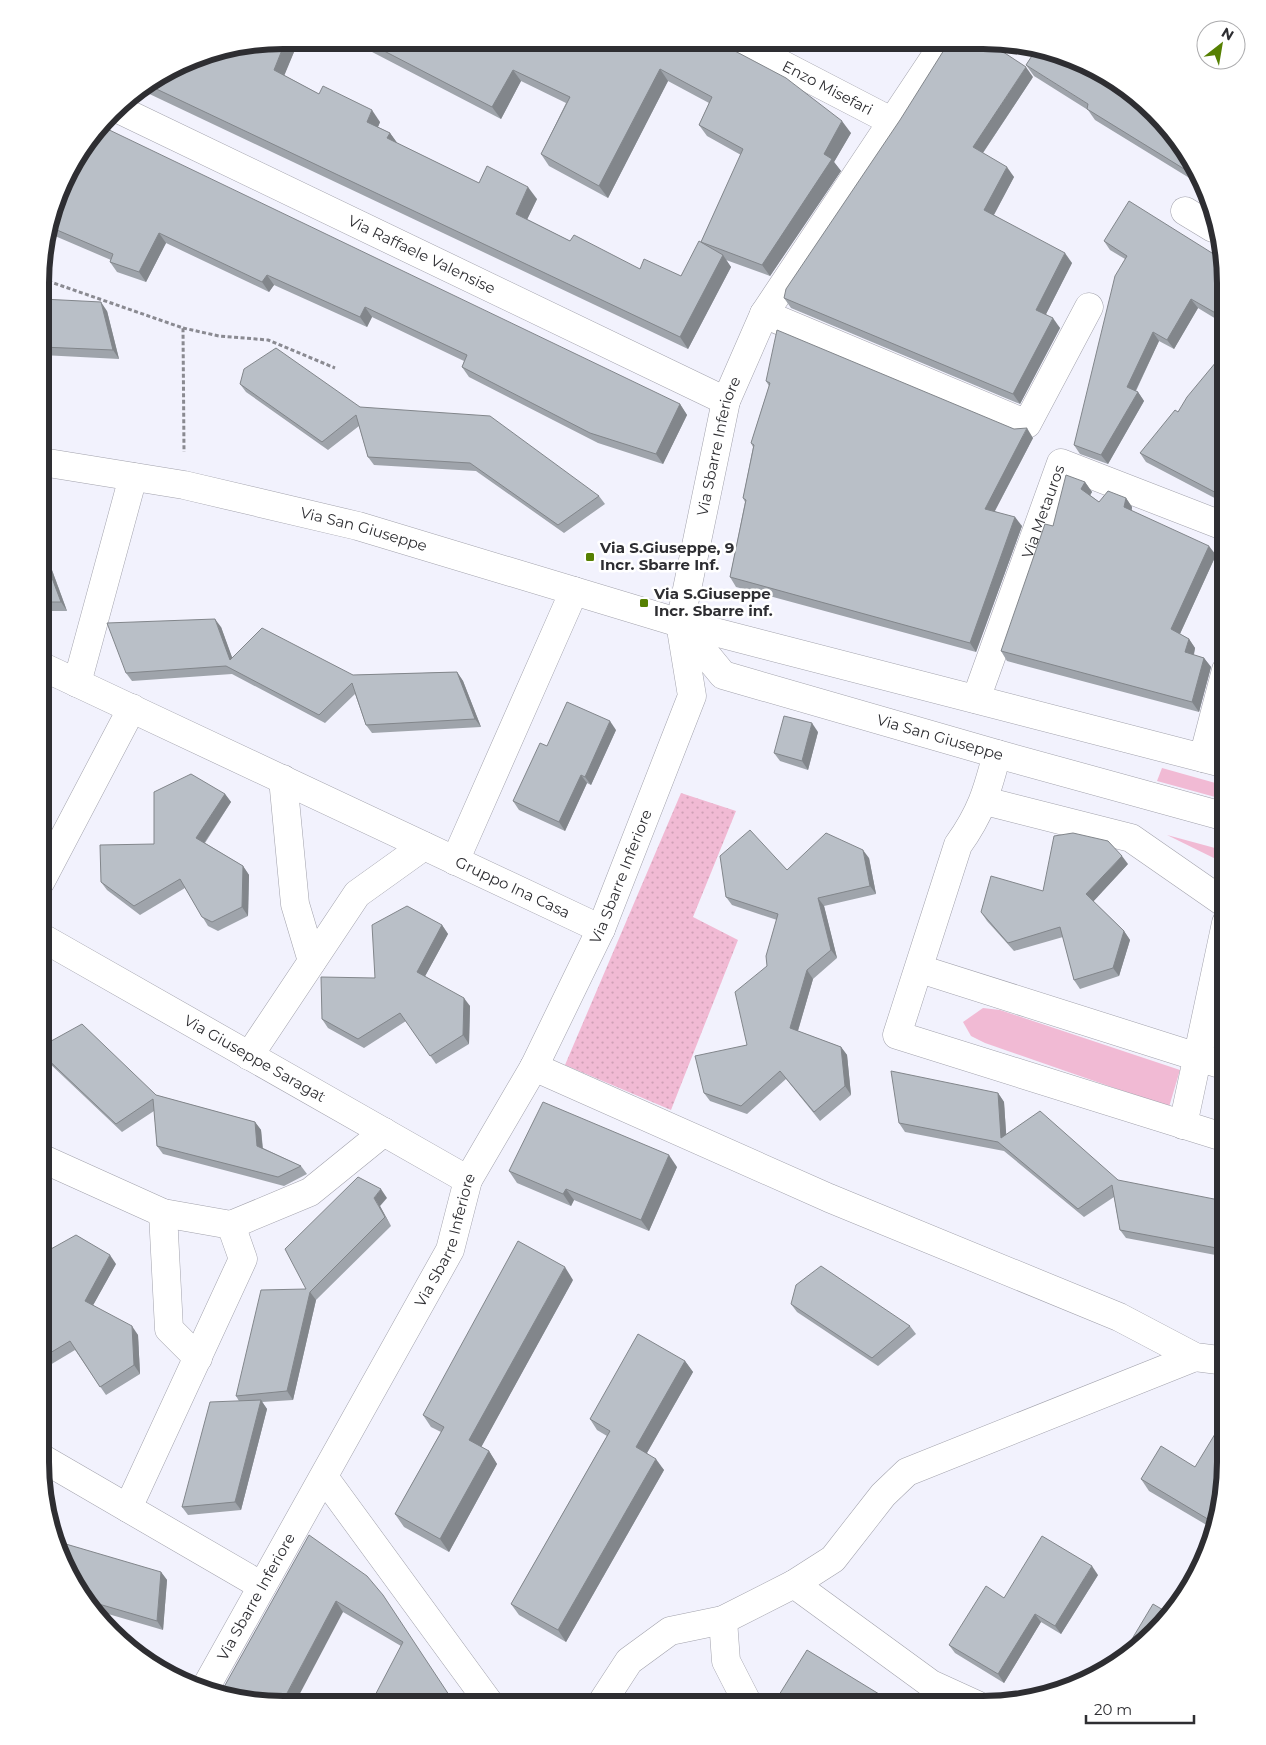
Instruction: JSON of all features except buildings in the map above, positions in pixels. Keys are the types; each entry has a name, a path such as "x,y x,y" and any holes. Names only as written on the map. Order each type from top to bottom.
{"street":[{"name":"Enzo Misefari","path":"752,49 893,122"},
{"name":"Via Sbarre Inferiore","path":"207,1684 450,1250 468,1180 534,1067 601,929 692,696 680,622 726,401 764,314 940,49"},
{"name":"Via Raffaele Valensise","path":"123,111 726,401"},
{"path":"1185,211 1210,226"},
{"path":"764,314 1028,424 1089,307"},
{"name":"Via San Giuseppe","path":"49,463 184,485 358,526 680,622 1214,761"},
{"name":"Via Metauros","path":"976,699 1061,463 1217,524"},
{"path":"77,683 133,477"},
{"path":"455,861 574,591"},
{"name":"Via San Giuseppe","path":"680,622 723,676 1217,815"},
{"name":"Gruppo Ina Casa","path":"49,670 601,929"},
{"path":"49,866 132,708"},
{"path":"1214,761 1217,738"},
{"path":"997,754 985,801 976,821 958,845 920,969 897,1034 1217,1135"},
{"path":"283,779 295,904 312,961"},
{"path":"985,801 1131,838 1217,898"},
{"path":"249,1056 357,894 424,846"},
{"name":"Via Giuseppe Saragat","path":"49,942 468,1180"},
{"path":"1183,1124 1199,1056 1217,960"},
{"path":"920,969 1217,1063"},
{"path":"534,1067 829,1198 1119,1317 1195,1357 1217,1360"},
{"path":"49,1162 163,1213 231,1225 310,1192 384,1132"},
{"path":"163,1213 168,1329 198,1358"},
{"path":"128,1508 243,1259 231,1225"},
{"path":"606,1696 629,1661 670,1631 723,1620 794,1584 834,1559 883,1495 907,1472 1195,1357"},
{"path":"49,1462 262,1586"},
{"path":"324,1476 484,1696"},
{"path":"794,1584 932,1684 958,1696"},
{"path":"723,1620 726,1661 744,1696"}],"path":[{"path":"49,281 183,328 219,336 268,340 335,368"},
{"path":"183,328 184,485"}],"shaded area":[{"path":"1162,768 1217,783 1217,798 1157,781"},
{"path":"681,793 736,811 693,917 738,940 671,1110 565,1065"},
{"path":"1167,835 1217,849 1217,860"},
{"path":"983,1008 1000,1010 1180,1070 1169,1107 985,1043 971,1036 963,1022"},
{"path":"1217,1111 1217,1123 1214,1122"}],"place":[{"name":"Via S.Giuseppe, 9 Incr. Sbarre Inf.","path":"590,557"},
{"name":"Via S.Giuseppe Incr. Sbarre inf.","path":"644,603"}]}
